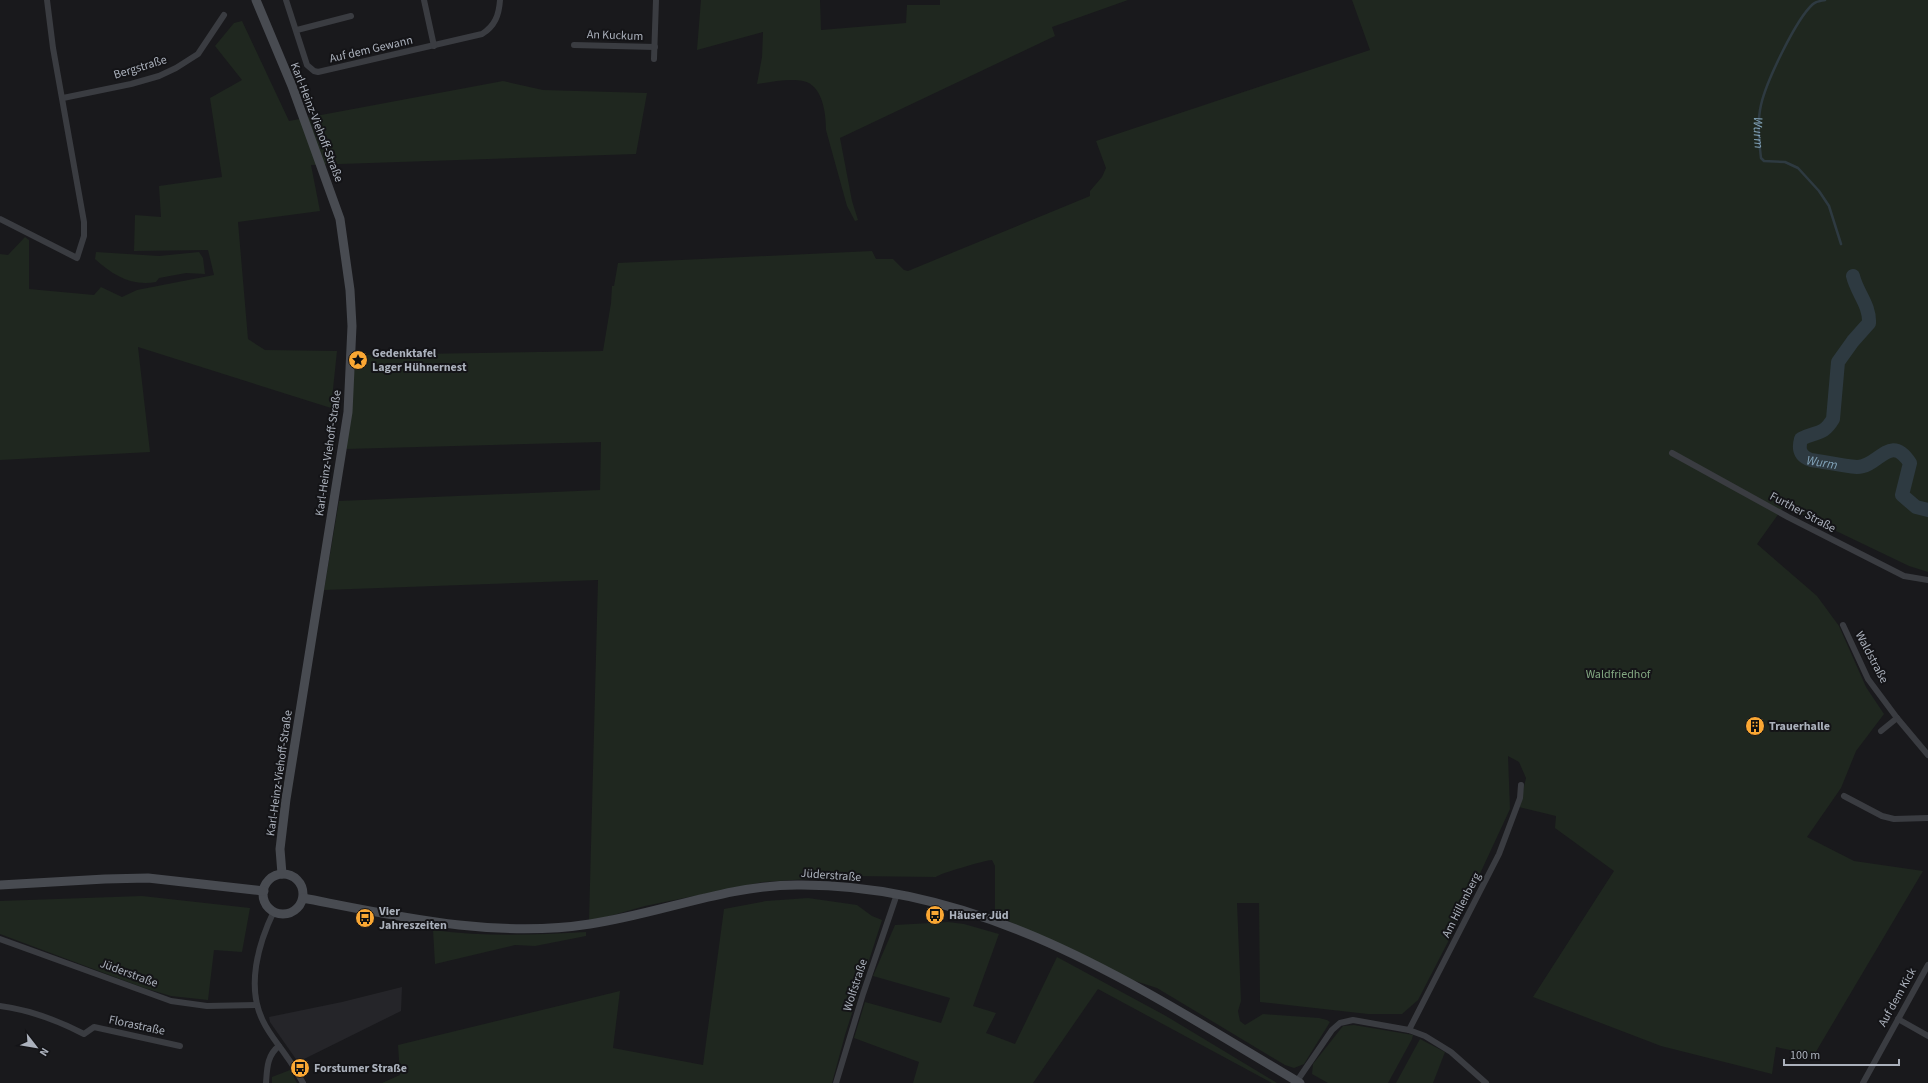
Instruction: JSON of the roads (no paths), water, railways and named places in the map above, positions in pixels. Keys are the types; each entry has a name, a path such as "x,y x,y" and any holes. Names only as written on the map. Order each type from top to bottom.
{"main road":[{"name":"Karl-Heinz-Viehoff-Straße","path":"256,0 295,93 340,219 350,290 352,326 348,412 287,791 280,849 282,874"},
{"path":"282,874 294,877 298,881 303,892 301,904 292,912 286,914 274,912 266,903 264,891 270,880 282,874"},
{"path":"0,885 148,878 264,891"},
{"name":"Jüderstraße","path":"303,898 404,916 466,925 524,929 589,924 632,917 722,894 764,887 827,885 897,894 997,921 1065,949 1126,981 1299,1082"}],"street":[{"path":"0,219 77,258 84,236 84,222 53,48 47,0"},
{"path":"286,0 297,30 351,16"},
{"path":"424,0 434,46"},
{"name":"Auf dem Gewann","path":"297,30 307,65 314,71 322,71 482,34 488,30 497,17 500,0"},
{"name":"An Kuckum","path":"654,59 656,0"},
{"name":"Bergstraße","path":"63,98 131,84 159,76 176,68 198,54 224,15"},
{"name":"An Kuckum","path":"574,45 655,47"},
{"name":"Further Straße","path":"1672,453 1788,517 1904,576 1928,580"},
{"name":"Waldstraße","path":"1843,625 1868,679 1897,718 1928,755"},
{"path":"1881,731 1897,718"},
{"name":"Am Hillenberg","path":"1409,1030 1498,854 1520,798 1521,785"},
{"path":"1844,796 1882,816 1894,819 1928,818"},
{"name":"Wolfstraße","path":"836,1083 863,994 897,894"},
{"path":"274,912 265,930 259,950 255,984 256,1005 263,1022 303,1083"},
{"name":"Jüderstraße","path":"0,939 171,1001 207,1006 256,1005"},
{"name":"Auf dem Kick","path":"1863,1083 1928,965"},
{"name":"Florastraße","path":"0,1006 45,1016 62,1022 84,1034 94,1027 180,1046"},
{"path":"1898,1019 1928,1036"},
{"path":"1299,1082 1332,1030 1340,1023 1353,1020 1409,1030 1435,1041 1451,1052 1486,1083"},
{"path":"266,1083 270,1058 273,1051 280,1046"}],"waterway":[{"name":"Wurm","path":"1825,0 1814,3 1806,12 1790,36 1782,52 1761,105 1759,118 1759,138 1761,158 1764,161 1785,162 1798,168 1819,191 1829,206 1841,244"},
{"name":"Wurm","path":"1853,276 1867,310 1869,323 1853,341 1838,362 1833,419 1822,431 1801,439 1800,449 1804,457 1811,460 1857,467 1865,466 1884,453 1890,451 1896,451 1903,454 1910,463 1902,495 1916,507 1928,510"}],"place":[{"name":"Gedenktafel Lager Hühnernest","path":"358,360"},
{"name":"Trauerhalle","path":"1755,726"},
{"name":"Häuser Jüd","path":"935,915"},
{"name":"Vier Jahreszeiten","path":"365,918"},
{"name":"Forstumer Straße","path":"300,1068"}],"park label":[{"name":"Waldfriedhof","path":"1618,674"}]}
